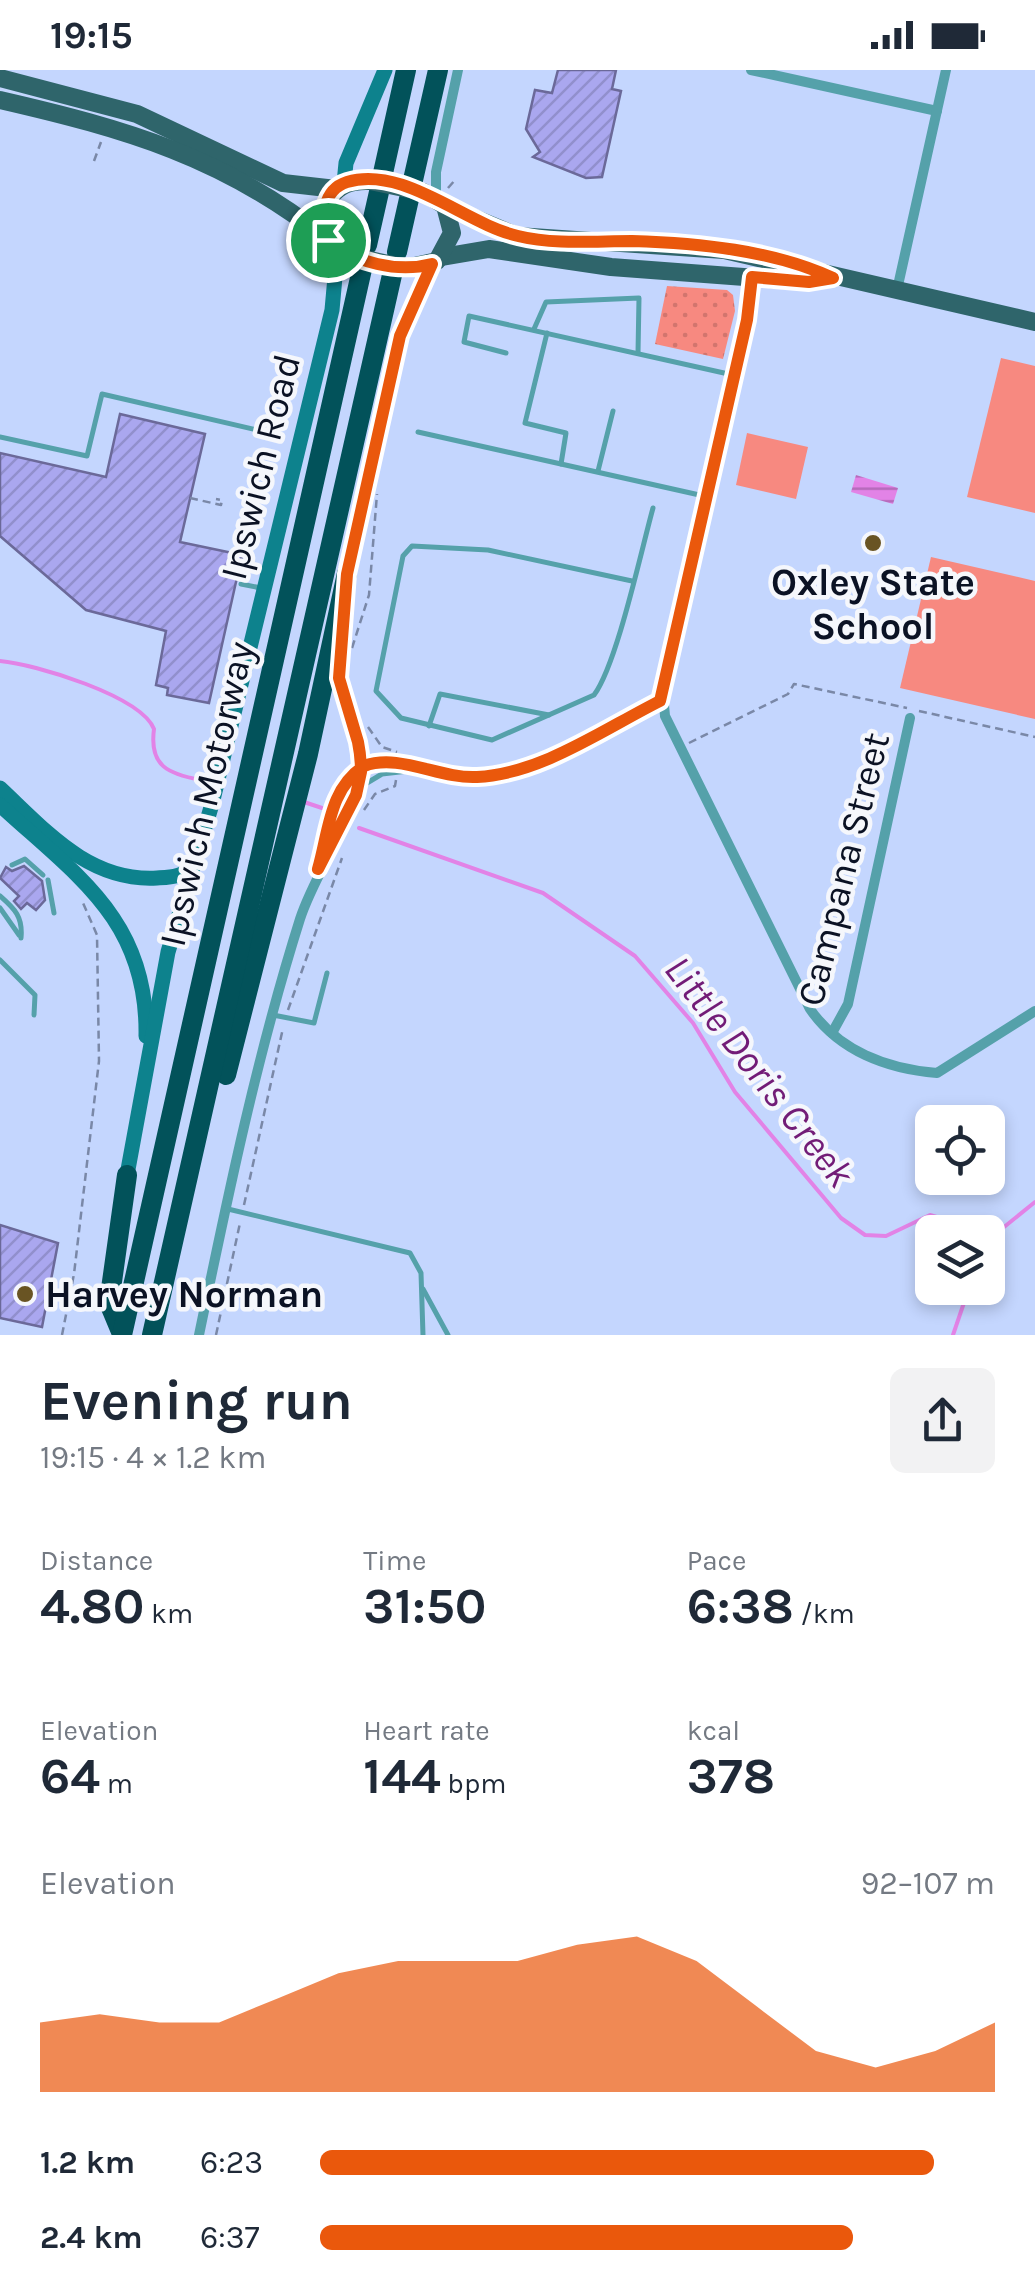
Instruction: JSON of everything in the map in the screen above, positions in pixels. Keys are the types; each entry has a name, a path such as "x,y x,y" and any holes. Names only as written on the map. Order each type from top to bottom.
{"highway":[{"name":"Ipswich Motorway","path":"122,1335 360,257 406,70"},
{"name":"Ipswich Motorway","path":"153,1330 399,265 429,194 438,70"},
{"path":"153,1330 172,1296 308,754 347,574"},
{"path":"122,1335 109,1303 127,1175"}],"main road":[{"path":"327,239 323,214 340,186 385,70"},
{"path":"0,78 136,114 282,183 340,186 378,182 429,194 518,236 670,243 754,256 808,267 833,278 1035,322"},
{"path":"0,100 118,128 190,154 267,195 327,239 360,257 399,265 489,249 612,267 809,282 833,278"},
{"path":"429,194 452,234 438,260"},
{"name":"Ipswich Road","path":"127,1175 168,952 196,863 332,310 336,286 327,239"},
{"path":"0,788 62,844 104,872 130,879 175,877 196,863"},
{"path":"0,805 99,895 119,922 138,968 146,1044 127,1175"}],"street":[{"path":"429,194 458,70"},
{"path":"751,70 936,110"},
{"path":"897,291 946,70"},
{"path":"754,256 733,374 660,701 803,997 832,1033 866,1058 937,1072 1035,1011"},
{"path":"199,1335 225,1208 273,1015 318,869 357,791 361,768 358,742 339,678 347,574 400,336 438,260"},
{"name":"Campana Street","path":"832,1033 848,1004 910,718"}],"lane":[{"path":"534,328 546,302 638,298 638,352"},
{"path":"506,353 464,342 469,316 733,374"},
{"path":"548,332 525,423 566,433 561,464"},
{"path":"0,437 87,456 102,394 256,430"},
{"path":"598,472 613,411"},
{"path":"418,432 704,496"},
{"path":"632,581 488,550 412,546 404,556 375,682 391,712 429,726 492,740 551,716 599,688 632,581 653,508"},
{"path":"241,584 264,588"},
{"path":"429,726 440,694 551,716"},
{"path":"318,869 336,796 361,768 392,762 472,778 494,774 550,757 660,701"},
{"path":"357,791 382,774 420,770"},
{"path":"12,865 25,859 46,878 54,914"},
{"path":"0,896 17,911 22,924 20,938 0,908"},
{"path":"0,960 35,995 34,1015"},
{"path":"273,1015 314,1023 327,973"},
{"path":"225,1208 404,1250 418,1265 423,1289 423,1335"},
{"path":"423,1289 448,1335"}],"path":[{"path":"94,162 102,141"},
{"path":"429,194 456,179"},
{"path":"190,498 221,505 222,500 216,499"},
{"path":"680,747 788,694 794,684 1035,737"},
{"path":"62,1335 74,1274 98,1061 97,930 74,890"}],"shaded area":[{"path":"667,286 727,290 733,295 735,311 723,359 655,344"},
{"path":"1001,358 1035,366 1035,513 967,497"},
{"path":"747,433 808,447 796,499 736,485"},
{"path":"856,475 898,488 893,504 851,492"},
{"path":"931,557 1035,581 1035,719 900,688"}],"building":[{"path":"558,70 616,70 612,89 621,91 602,177 586,178 533,157 540,152 526,129 535,90 552,93"},
{"path":"120,414 205,434 180,542 242,555 209,703 167,695 168,688 156,685 166,631 86,610 0,536 0,453 106,477"},
{"path":"24,866 42,881 45,900 36,910 27,903 21,909 14,901 19,896 0,878 6,867 12,871"},
{"name":"Harvey Norman","path":"0,1225 58,1243 42,1327 0,1318"}],"waterway":[{"name":"Little Doris Creek","path":"0,661 61,675 129,705 154,729 155,752 163,766 201,780"},
{"name":"Little Doris Creek","path":"304,802 322,808"},
{"name":"Little Doris Creek","path":"359,828 543,893 635,956 693,1023 735,1092 841,1218 865,1235 886,1236 915,1222"},
{"path":"1005,1226 1035,1202"},
{"name":"Little Doris Creek","path":"953,1335 963,1305"}],"place":[{"name":"Oxley State School","path":"873,543"},
{"name":"Harvey Norman","path":"25,1294"}],"route":[{"path":"328,240 323,214 329,197 344,183 360,180 423,192 445,206 518,236 701,246 808,267 833,278 809,282 752,277 747,320 660,701 550,757 489,776 450,776 392,762 364,766 361,768 350,776 336,796 318,869 356,795 361,772 361,768 360,751 358,742 339,678 347,574 400,336 432,264 397,267 352,256 328,240"}]}
